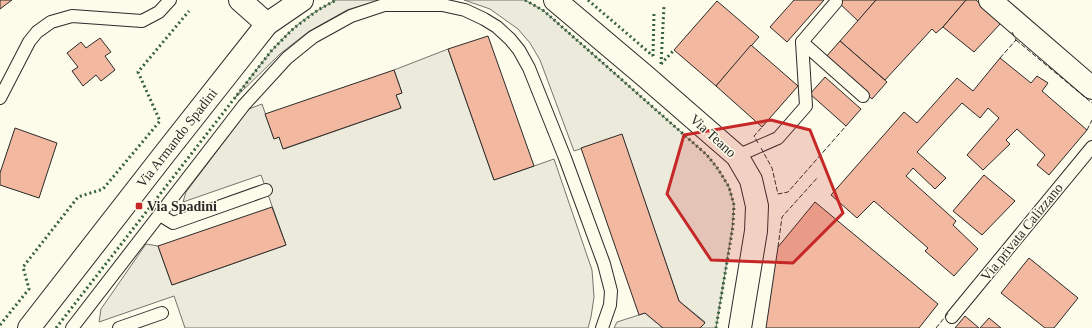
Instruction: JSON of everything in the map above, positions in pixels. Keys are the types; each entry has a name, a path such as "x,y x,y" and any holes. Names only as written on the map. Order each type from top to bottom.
{"street":[{"path":"240,0 267,24"},
{"name":"Via Armando Spadini","path":"29,328 267,24 302,0"},
{"name":"Via Teano","path":"555,0 737,156 751,180 757,206 756,231 740,328"},
{"path":"990,0 1092,88"}],"lane":[{"path":"0,98 29,42 37,32 51,22 72,16 142,21 159,12 170,0"},
{"path":"737,156 778,138 806,106 802,42 836,2"},
{"path":"72,328 244,105 288,58 313,37 351,16 384,5 442,5 465,10 484,18 497,27 519,50 529,68 565,158 604,264 611,291 610,305 602,328"},
{"path":"802,42 863,96"},
{"name":"Via privata Calizzano","path":"952,317 1092,147"},
{"path":"160,215 173,223 266,190"},
{"path":"118,328 162,313"}],"highlighted area":[{"path":"771,120 810,130 843,213 793,263 711,260 667,194 684,135"}],"shaded area":[{"path":"336,0 380,0 347,10 308,32 280,54 234,99 269,54 285,37 308,17"},
{"path":"464,0 525,0 544,11 707,155 718,169 729,187 734,205 732,230 716,328 700,328 705,322 679,301 622,135 574,151 540,60 530,43 518,29 490,9"},
{"path":"448,49 494,180 554,159 592,270 594,297 588,328 185,328 174,296 99,322 101,309 146,244 158,246 172,285 286,245 261,175 183,202 186,192 249,109 262,104 274,139 279,137 284,149 401,108 396,95 402,93 394,70"},
{"path":"645,313 663,328 614,328 617,322"}],"building":[{"path":"0,0 12,0 0,9"},
{"path":"794,0 824,0 787,42 770,27"},
{"path":"836,0 876,0 858,21"},
{"path":"876,0 966,0 936,33 932,29 885,80 840,41"},
{"path":"966,0 976,0 1001,23 974,52 943,27"},
{"path":"717,1 759,37 716,86 674,50"},
{"path":"488,36 534,166 494,180 448,49"},
{"path":"100,38 111,52 105,56 115,70 101,81 96,75 83,86 72,71 78,67 67,53 81,42 86,48"},
{"path":"840,41 887,82 872,99 825,58"},
{"path":"751,45 798,86 762,127 716,86"},
{"path":"1000,58 1031,83 1037,76 1048,83 1042,91 1087,130 1049,175 1037,165 1045,155 1017,129 1006,140 1010,144 983,170 967,155 999,118 988,108 980,118 962,103 917,152 946,178 935,189 913,168 906,176 956,221 953,225 978,249 954,276 925,251 928,248 874,201 857,218 831,195 904,112 917,123 957,78 973,91"},
{"path":"394,70 402,93 396,95 401,108 283,149 279,137 274,139 265,114"},
{"path":"825,77 861,109 846,126 810,94"},
{"path":"15,128 57,143 39,198 0,185 0,173"},
{"path":"622,134 679,301 705,323 700,328 663,328 645,313 639,315 581,148"},
{"path":"984,175 1015,201 982,235 953,211"},
{"path":"815,202 938,304 919,328 766,328 778,247"},
{"path":"272,207 286,245 172,285 158,246"},
{"path":"1029,258 1078,298 1054,328 1045,328 1001,293"},
{"path":"965,316 979,328 955,328"},
{"path":"989,318 1001,328 980,328"}],"hedge":[{"path":"56,328 272,50 294,28 318,10 336,0"},
{"path":"525,0 544,11 707,155 729,187 734,205 733,226 716,328"},
{"path":"588,0 653,56"},
{"path":"661,64 664,6"},
{"path":"0,325 29,289 23,267 78,197 103,189 160,121 138,72 189,11"},
{"path":"653,56 654,12"},
{"path":"661,64 674,50"}],"fence":[{"path":"1000,58 1016,40 1012,32"},
{"path":"1016,40 1092,103"},
{"path":"1087,130 1092,120"},
{"path":"761,148 772,168 778,194 788,192 846,126"},
{"path":"758,143 754,136 762,127"},
{"path":"778,247 782,217 818,177"},
{"path":"936,328 949,312"}],"place":[{"name":"Via Spadini","path":"139,206"}]}
